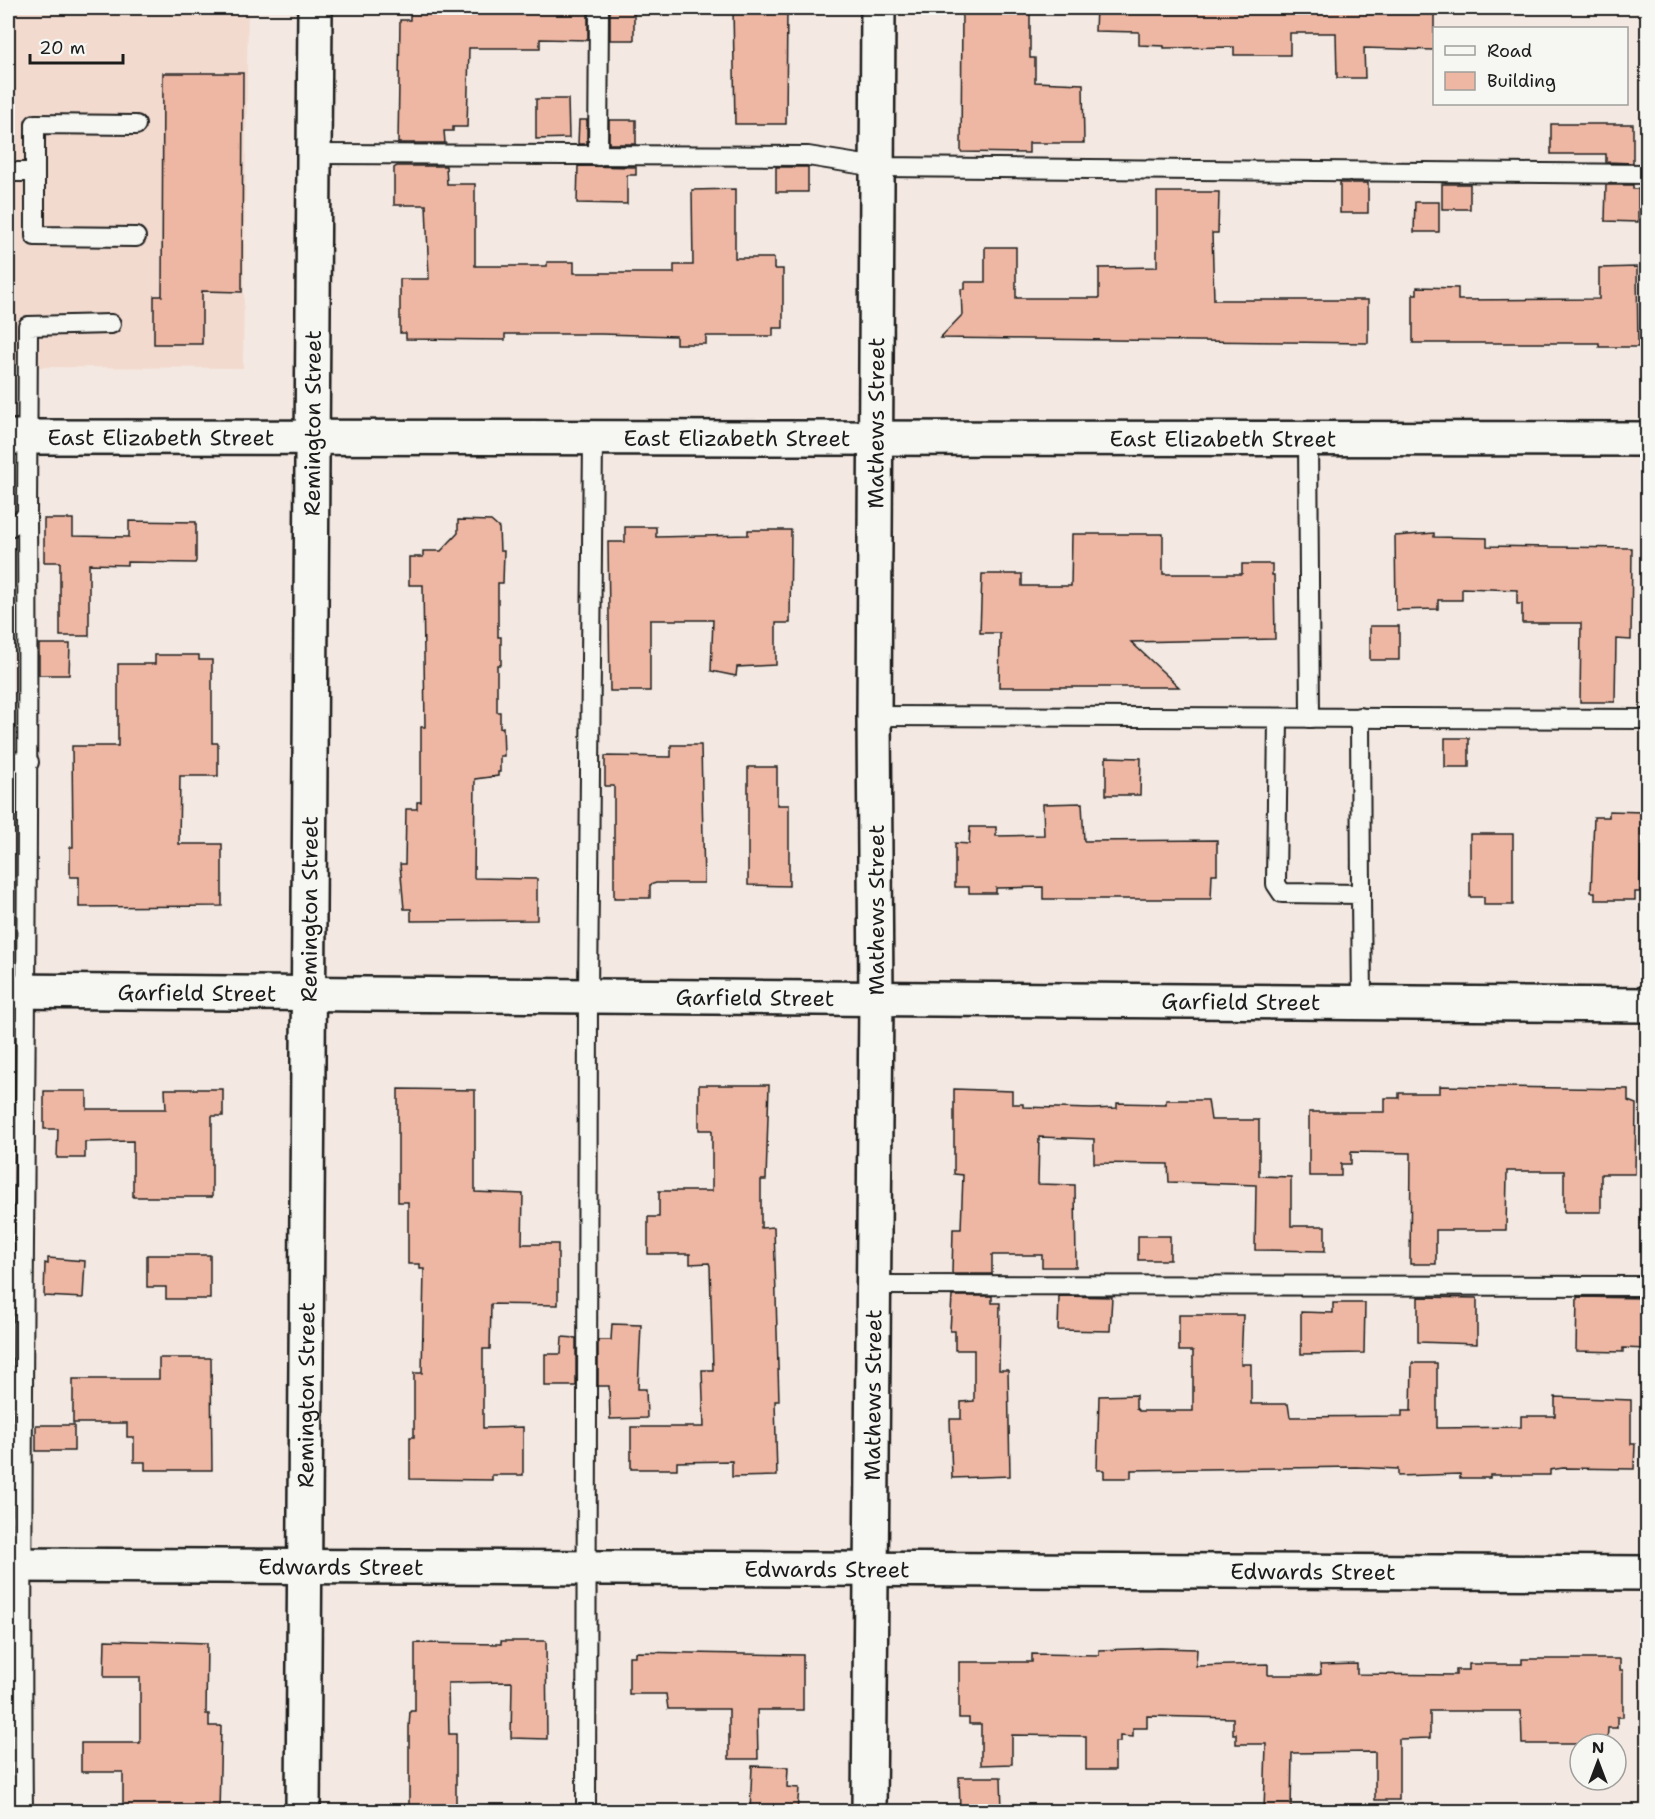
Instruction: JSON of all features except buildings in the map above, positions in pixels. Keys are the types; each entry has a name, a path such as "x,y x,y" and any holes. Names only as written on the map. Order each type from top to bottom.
{"street":[{"name":"Remington Street","path":"303,1812 315,8"},
{"name":"Mathews Street","path":"869,1812 876,999 874,716 878,8"},
{"name":"East Elizabeth Street","path":"18,437 312,439 876,436 1647,439"},
{"name":"Garfield Street","path":"16,991 1647,1005"},
{"name":"Edwards Street","path":"15,1565 1647,1573"}],"lane":[{"path":"598,156 599,8"},
{"path":"136,125 35,124 35,236 136,237"},
{"path":"314,154 808,156 877,167 1647,174"},
{"path":"15,172 35,172"},
{"path":"23,1812 15,1565 16,991 29,762 27,516 18,437 28,326 111,324"},
{"path":"1308,437 1310,718"},
{"path":"586,1812 588,995 593,438"},
{"path":"8,528 27,516"},
{"path":"874,716 1647,719"},
{"path":"1360,717 1362,1003"},
{"path":"1278,718 1276,884 1282,893 1360,894"},
{"path":"8,761 29,762"},
{"path":"874,1285 1647,1286"}],"shaded area":[{"path":"8,8 248,8 243,368 10,367 8,1370"}]}
